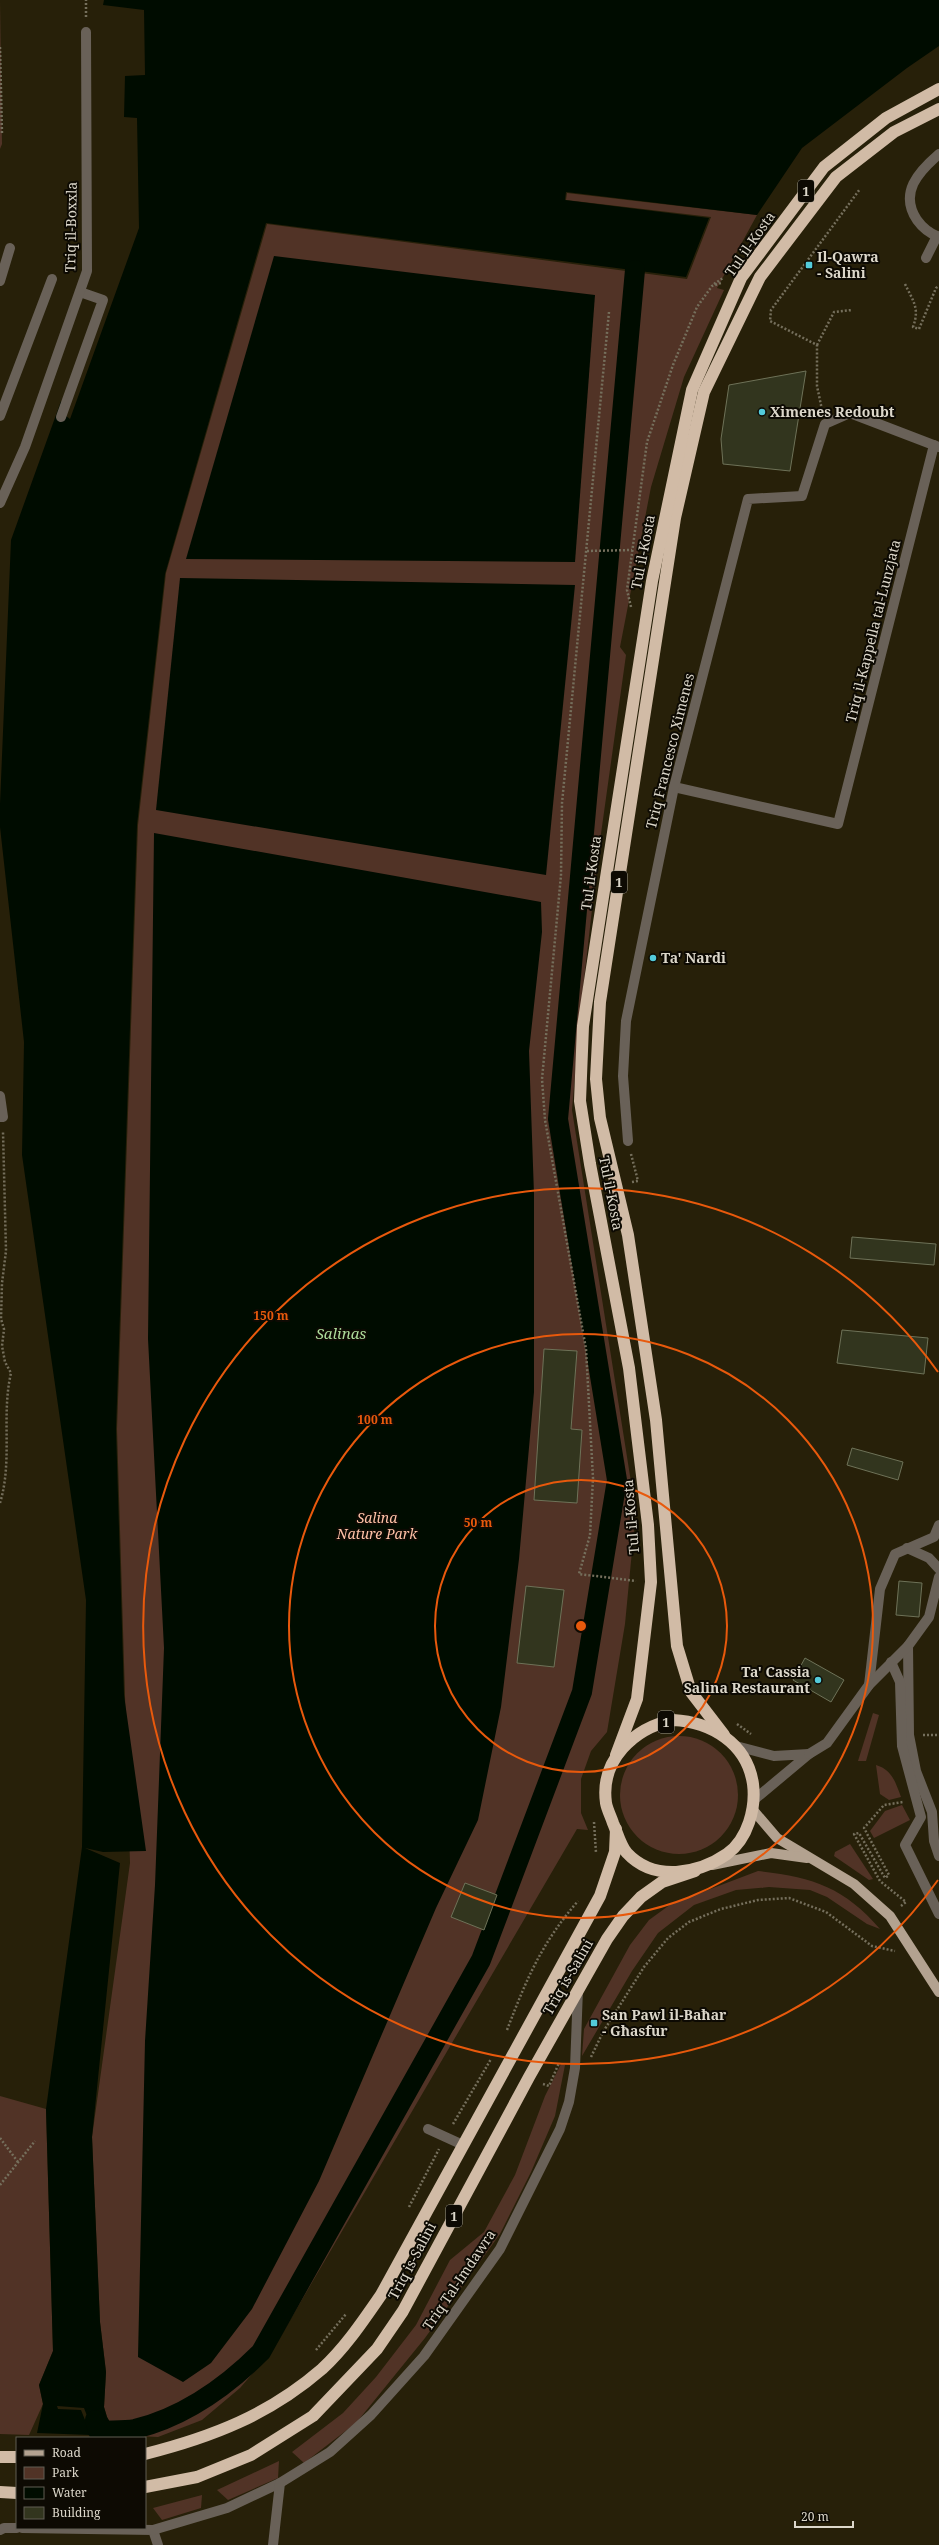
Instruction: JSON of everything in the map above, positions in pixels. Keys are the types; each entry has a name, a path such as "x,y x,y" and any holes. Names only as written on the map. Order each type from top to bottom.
{"highway":[{"name":"Tul il-Kosta","path":"616,1755 638,1699 651,1582 648,1525 629,1368 590,1164 580,1101 583,1026 652,581 692,390 741,278 827,164 886,118 939,89"},
{"name":"Tul il-Kosta","path":"724,1735 691,1692 677,1646 656,1420 628,1235 600,1118 596,1079 600,1002 675,518 704,392 760,277 836,177 894,132 939,109"},
{"name":"1","path":"673,1720 691,1721 708,1726 724,1735 736,1746 745,1760 752,1776 754,1805 745,1833 731,1852 712,1865 695,1871 671,1872 647,1866 626,1853 606,1803 608,1775 616,1755 629,1741 644,1730 655,1724 673,1720"},
{"name":"Triq is-Salini","path":"146,2454 212,2435 270,2408 322,2369 352,2336 381,2295 600,1896 615,1852 616,1829"},
{"name":"Triq is-Salini","path":"146,2487 197,2477 250,2455 313,2416 377,2349 403,2311 607,1939 623,1916 641,1897 662,1882 695,1871"},
{"path":"0,2456 16,2457"},
{"path":"0,2492 16,2493"}],"main road":[{"path":"754,1805 777,1838 813,1858 854,1884 890,1916 939,1992"},
{"path":"712,1865 771,1853 813,1858"}],"street":[{"name":"Triq il-Boxxla","path":"0,503 25,447 87,271 86,32"},
{"path":"926,258 938,237 926,229 913,213 909,205 909,193 917,177 939,154"},
{"path":"0,281 10,248"},
{"name":"Triq il-Boxxla","path":"0,416 52,279"},
{"path":"61,417 103,300 80,292"},
{"path":"825,424 850,413 937,446"},
{"name":"Triq Francesco Ximenes","path":"628,1141 623,1076 626,1021 674,787 748,500 802,496 825,424"},
{"name":"Triq il-Kappella tal-Lunzjata","path":"674,787 838,824 937,446"},
{"path":"0,1096 1,1117"},
{"path":"869,1684 880,1589 895,1554 934,1537 939,1525"},
{"path":"907,1548 929,1558 939,1569"},
{"path":"754,1805 809,1754 827,1743 869,1684 908,1646 929,1617 939,1577"},
{"path":"908,1646 908,1735 916,1771 932,1812 934,1841 939,1856"},
{"path":"891,1662 900,1682 902,1746 921,1816 906,1845 939,1914"},
{"path":"736,1746 774,1756 809,1754"},
{"name":"Triq Tal-Imdawra","path":"87,2529 152,2530 227,2508 280,2483 330,2452 372,2415 424,2356 500,2249 560,2129 569,2102 575,2068 578,1990"},
{"path":"428,2129 463,2146"},
{"path":"273,2545 280,2483"},
{"path":"0,2530 16,2528"},
{"path":"152,2530 158,2545"}],"path":[{"path":"0,47 2,134"},
{"path":"817,345 770,321 771,310 860,189"},
{"path":"609,312 587,551 632,550 647,442 673,365 697,307 712,286 741,278"},
{"path":"905,284 916,308 917,315 913,327 919,329 936,288 939,286"},
{"path":"825,424 817,386 817,345 834,312 852,310"},
{"path":"0,1503 7,1481 7,1391 11,1373 5,1362 2,1346 4,1328 1,1319 2,1283 6,1251 1,1117"},
{"path":"579,1574 638,1581 638,1588"},
{"path":"734,1721 757,1738"},
{"path":"880,1881 854,1834 858,1833 885,1878 889,1875 864,1828 884,1805 906,1802"},
{"path":"594,1818 598,1846 595,1859"},
{"path":"504,2036 531,1969 556,1927 581,1897"},
{"path":"587,2064 603,2032 644,1967 664,1944 689,1922 721,1909 758,1900 789,1898 826,1912 872,1946 915,1955"},
{"path":"406,2214 445,2138 493,2055"},
{"path":"0,2138 18,2162"},
{"path":"0,2185 35,2141"},
{"path":"311,2356 348,2313"}],"green space":[{"path":"0,0 2,144 0,149"},
{"name":"Salina Nature Park","path":"567,193 757,215 717,288 724,290 684,377 651,487 620,647 626,655 599,848 581,1006 572,1110 631,1482 634,1530 625,1624 607,1732 591,1751 581,1779 581,1813 588,1830 577,1829 272,2351 240,2388 202,2420 158,2437 117,2435 107,2417 104,2407 106,2372 100,2322 92,2137 130,1863 117,1429 138,825 166,573 267,224 687,279 711,217 566,200"},
{"path":"873,1713 879,1715 866,1761 858,1761"},
{"path":"679,1736 701,1741 712,1746 728,1762 733,1773 738,1795 733,1817 728,1828 712,1844 701,1849 679,1854 657,1849 646,1844 630,1828 625,1817 620,1795 625,1773 630,1762 646,1746 657,1741"},
{"path":"876,1765 889,1773 895,1781 901,1797 889,1800 880,1794"},
{"path":"902,1805 910,1820 874,1838 870,1831 885,1811"},
{"path":"850,1844 873,1879 869,1880 834,1856 835,1852"},
{"path":"758,1871 777,1873 826,1886 853,1903 880,1929 867,1924 827,1897 810,1890 769,1887 736,1890 694,1905 658,1933 632,1971 582,2056 584,2029 630,1945 649,1920 671,1904"},
{"path":"561,2064 565,2065 555,2116 531,2172 500,2234 425,2338 356,2423 304,2463 292,2452 343,2413 376,2377 416,2325 450,2260 484,2232 515,2175 545,2096"},
{"path":"0,2096 46,2109 53,2351 39,2385 43,2404 29,2435 0,2434"},
{"path":"279,2461 278,2478 228,2500 217,2490"},
{"path":"202,2495 201,2508 162,2520 153,2508"}],"water":[{"path":"104,0 939,0 939,46 907,68 802,148 757,215 566,192 565,200 709,218 686,277 266,223 165,574 137,825 116,1429 124,1695 146,1851 103,1852 85,1848 120,1863 92,2137 100,2322 106,2372 104,2407 107,2417 117,2435 94,2434 84,2408 57,2406 58,2409 81,2410 91,2435 37,2433 43,2404 39,2385 53,2351 46,2109 82,1847 86,1600 22,1155 24,1042 0,827 0,804 11,540 61,401 66,416 70,419 139,228 137,118 124,117 125,76 145,75 144,10 103,5"},
{"path":"274,256 595,295 575,562 186,559"},
{"path":"180,578 575,585 546,875 156,810"},
{"name":"Salinas","path":"154,833 541,902 542,932 529,1051 534,1194 534,1392 519,1559 501,1707 478,1820 436,1908 319,2181 252,2309 211,2363 183,2382 138,2357 145,2041 155,1885 164,1648 148,1339"}],"building":[{"name":"Ximenes Redoubt","path":"806,371 790,471 723,464 721,439 729,385"},
{"path":"852,1237 936,1244 934,1265 850,1258"},
{"path":"842,1330 928,1338 924,1374 837,1363"},
{"path":"544,1349 577,1351 571,1429 582,1430 577,1503 534,1500"},
{"path":"852,1448 903,1462 898,1480 847,1465"},
{"path":"899,1581 922,1583 919,1617 896,1615"},
{"path":"526,1586 564,1590 554,1667 517,1663"},
{"name":"Ta' Cassia Salina Restaurant","path":"805,1658 844,1680 831,1702 793,1680"},
{"path":"465,1883 497,1895 484,1930 451,1917"}],"waterway":[{"path":"95,2420 98,2431 135,2429 153,2424 187,2409 203,2399 248,2365 261,2352 481,1960 582,1692 617,1480 558,1119 635,270"}],"place":[{"name":"Il-Qawra - Salini","path":"809,265"},
{"name":"Ximenes Redoubt","path":"762,412"},
{"name":"Ta' Nardi","path":"653,958"},
{"name":"Ta' Cassia Salina Restaurant","path":"818,1680"},
{"name":"San Pawl il-Baħar - Għasfur","path":"594,2023"}]}
